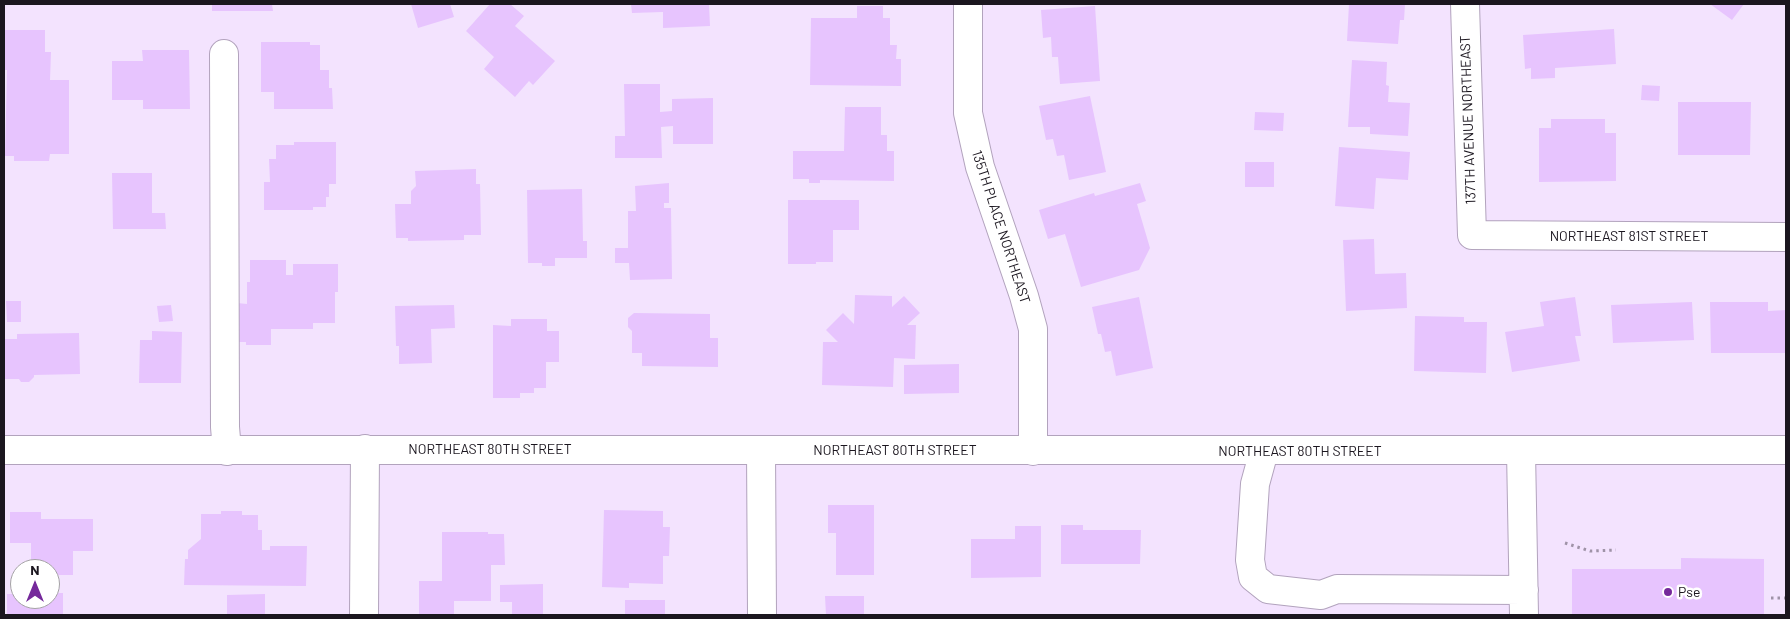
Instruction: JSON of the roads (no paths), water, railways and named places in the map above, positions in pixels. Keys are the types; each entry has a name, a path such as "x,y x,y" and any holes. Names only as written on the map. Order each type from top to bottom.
{"street":[{"name":"135TH PLACE NORTHEAST","path":"968,4 968,113 980,167 1024,296 1033,329 1033,451"},
{"name":"137TH AVENUE NORTHEAST","path":"1465,4 1472,235"},
{"path":"224,54 225,426 227,451"},
{"name":"NORTHEAST 81ST STREET","path":"1472,235 1786,237"},
{"path":"364,615 365,449"},
{"name":"NORTHEAST 80TH STREET","path":"4,450 1786,450"},
{"path":"762,450 762,615"},
{"path":"1264,451 1255,484 1250,560 1252,577 1268,589 1321,605 1337,589 1524,603 1521,451"}],"place":[{"name":"Pse","path":"1668,592"}]}
